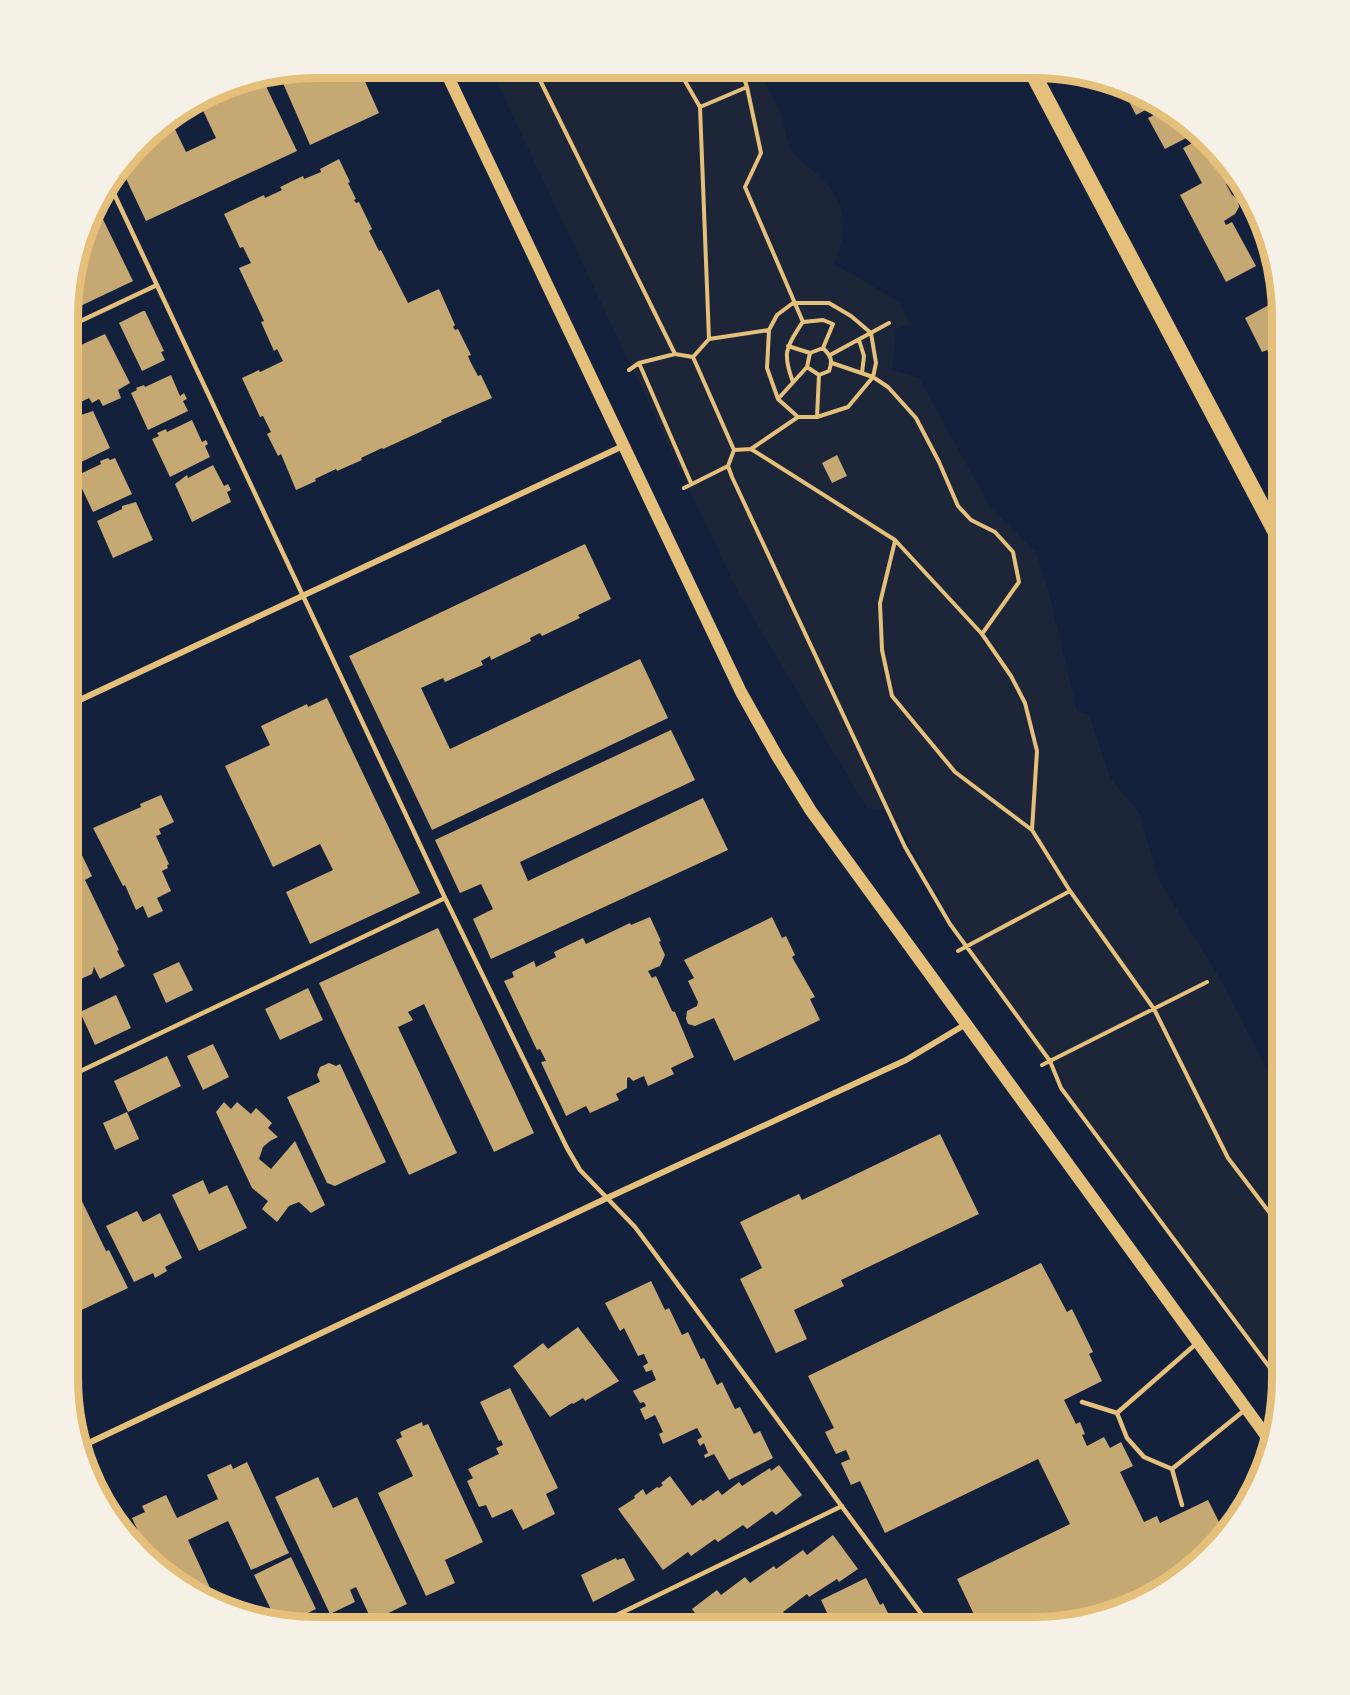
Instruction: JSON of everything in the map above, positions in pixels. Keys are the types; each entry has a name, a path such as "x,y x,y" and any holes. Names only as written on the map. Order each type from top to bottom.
{"highway":[{"path":"1035,78 1272,525"}],"main road":[{"path":"449,78 741,692 777,756 811,811 1265,1435"}],"street":[{"path":"78,701 624,446"},
{"path":"87,1444 607,1198 906,1060 966,1024"}],"lane":[{"path":"113,192 445,898 567,1148 580,1170 635,1227 924,1617"},
{"path":"78,322 157,285"},
{"path":"78,1072 445,898"},
{"path":"1117,1413 1197,1343"},
{"path":"1082,1402 1117,1413"},
{"path":"1172,1469 1246,1409"},
{"path":"1117,1413 1127,1438 1144,1457 1172,1469"},
{"path":"1172,1469 1182,1505"},
{"path":"613,1617 842,1506"}],"path":[{"path":"539,78 675,354"},
{"path":"683,78 700,107 709,339"},
{"path":"744,78 761,153 745,187 803,322"},
{"path":"700,107 747,87"},
{"path":"734,450 751,449 798,417 817,417 848,407 873,377 876,363 871,333 851,316 829,303 793,303 777,315 769,330 767,368 778,399 798,417"},
{"path":"788,346 810,353 823,348 832,324 823,320 803,322"},
{"path":"793,382 786,363 788,346 803,322"},
{"path":"830,355 890,324"},
{"path":"693,357 709,339 769,330"},
{"path":"859,340 864,356 862,373"},
{"path":"819,375 829,371 832,363 830,355 823,348"},
{"path":"778,399 807,367 810,353"},
{"path":"629,370 639,363 675,354 693,357"},
{"path":"684,488 728,466 734,450 693,357"},
{"path":"639,363 691,483"},
{"path":"832,363 873,377 888,387 916,418 939,462 958,506 971,520 995,532 1014,552 1019,582 981,634"},
{"path":"807,367 819,375"},
{"path":"817,417 819,375"},
{"path":"751,449 895,540 981,634 1011,676 1025,703 1037,751 1032,830"},
{"path":"728,466 905,847 943,912 1050,1061 1061,1088 1272,1371"},
{"path":"895,540 880,603 882,650 892,696 955,772 1032,830 1070,891 1154,1009 1228,1158 1272,1216"},
{"path":"958,951 1070,891"},
{"path":"1042,1065 1207,982"}],"shaded area":[{"path":"495,78 764,78 780,111 792,150 826,184 840,205 844,226 834,264 900,302 910,324 896,329 892,370 919,378 990,507 1036,552 1048,589 1077,711 1089,715 1110,778 1140,814 1158,879 1222,982 1272,1080 1272,1375 1167,1225 1061,1088 1026,1035 1011,1007 953,923 890,810 867,808 739,594"}],"building":[{"path":"363,78 379,113 310,145 282,81"},
{"path":"265,84 297,151 146,221 124,175 137,159 173,126 186,152 216,138 202,108 225,96"},
{"path":"1126,97 1149,108 1136,115"},
{"path":"1158,113 1190,136 1165,149 1148,118"},
{"path":"1195,141 1223,171 1231,182 1226,184 1232,195 1238,199 1239,207 1235,214 1224,221 1226,225 1232,222 1256,266 1226,282 1180,195 1202,183 1183,148"},
{"path":"339,159 350,182 348,183 356,199 354,200 356,203 359,202 372,229 369,231 408,303 439,289 455,325 453,327 455,330 458,329 471,355 468,356 470,361 478,376 481,375 492,398 361,458 362,460 337,471 336,469 296,490 281,454 278,456 267,434 271,432 263,416 260,417 242,378 283,361 277,349 274,351 261,322 264,321 239,268 251,263 243,247 240,248 224,214 264,195 265,198 282,190 280,187 303,176 304,179 321,172 320,169"},
{"path":"101,215 133,281 79,307 86,255"},
{"path":"1271,304 1272,359 1267,350 1262,352 1245,318"},
{"path":"143,311 164,351 161,352 165,360 142,371 119,323"},
{"path":"105,334 130,383 118,390 121,398 103,406 99,399 92,403 89,398 78,404 78,346"},
{"path":"171,375 180,396 184,393 187,399 183,401 188,411 148,430 131,393 137,390 136,388 144,385 145,387"},
{"path":"93,411 110,448 78,464 78,420 80,419 78,416"},
{"path":"192,420 202,442 206,440 208,444 205,446 210,457 170,477 152,439 159,436 157,433 166,429 167,432"},
{"path":"837,455 847,476 832,483 822,463"},
{"path":"115,458 132,494 93,512 78,480 78,475 101,464 100,461"},
{"path":"213,465 224,486 228,484 231,490 227,492 231,502 192,522 175,484 187,475 188,478"},
{"path":"136,502 153,540 113,558 97,521 122,509 122,506"},
{"path":"585,544 611,599 578,615 580,618 542,636 540,633 530,638 531,641 491,660 490,656 481,661 483,665 445,682 443,678 421,688 450,749 640,659 668,718 432,830 349,656"},
{"path":"327,698 420,893 310,944 286,892 333,870 320,844 273,867 225,766 270,745 261,726 307,704 308,707"},
{"path":"671,730 695,780 520,862 528,881 703,798 728,850 491,959 473,919 493,909 481,884 460,893 435,840"},
{"path":"161,795 174,822 159,829 161,834 156,836 169,864 168,868 162,871 171,891 157,898 163,911 148,918 143,906 136,910 125,885 123,886 93,828 141,807 140,804"},
{"path":"78,847 92,876 85,880 125,966 100,979 94,967 92,974 81,979 78,978"},
{"path":"650,917 665,955 660,966 648,971 652,978 656,976 672,1011 675,1012 694,1057 671,1068 674,1074 648,1086 644,1076 633,1081 629,1077 627,1088 616,1094 619,1100 590,1113 586,1106 566,1116 541,1062 546,1061 540,1049 537,1050 504,981 514,977 512,972 534,961 536,967 556,957 554,952 583,938 586,944 630,923 631,925"},
{"path":"772,917 782,938 786,936 795,955 792,957 815,997 810,999 820,1020 734,1061 714,1018 695,1026 688,1024 687,1011 697,1006 698,1002 688,981 694,978 684,960"},
{"path":"438,928 534,1133 494,1152 424,1004 408,1012 413,1020 398,1027 457,1153 409,1175 319,983"},
{"path":"179,962 193,990 166,1003 153,974"},
{"path":"308,988 323,1020 280,1040 265,1009"},
{"path":"116,995 131,1028 95,1045 80,1012"},
{"path":"213,1044 229,1077 203,1090 187,1056"},
{"path":"167,1056 181,1086 128,1112 114,1081"},
{"path":"329,1063 336,1066 340,1064 386,1162 335,1186 327,1183 287,1097 320,1082 317,1075 320,1067"},
{"path":"224,1102 231,1109 237,1102 251,1114 256,1108 272,1123 268,1128 278,1137 263,1147 259,1159 271,1169 295,1141 325,1205 311,1213 299,1202 289,1206 277,1222 262,1209 268,1201 252,1188 216,1112"},
{"path":"127,1112 139,1139 115,1150 103,1123"},
{"path":"940,1134 979,1214 841,1280 844,1286 794,1310 807,1339 776,1353 740,1279 762,1268 740,1222 799,1194 802,1200"},
{"path":"203,1180 209,1194 227,1185 247,1228 199,1251 172,1195"},
{"path":"80,1197 106,1251 109,1250 128,1288 78,1312 78,1198"},
{"path":"137,1211 143,1222 160,1213 182,1258 165,1267 167,1271 155,1278 153,1273 134,1282 106,1226"},
{"path":"1041,1263 1067,1312 1072,1309 1093,1352 1089,1354 1102,1381 1064,1400 1076,1424 1080,1422 1087,1446 1104,1437 1110,1448 1121,1442 1133,1466 1120,1472 1144,1522 1157,1516 1160,1523 1208,1500 1221,1526 1179,1568 1125,1599 1095,1609 1064,1615 975,1617 957,1579 1070,1524 1038,1459 885,1533 860,1481 851,1485 841,1463 850,1459 846,1450 836,1454 825,1432 834,1428 808,1376"},
{"path":"651,1281 665,1310 669,1308 682,1335 688,1332 717,1385 722,1382 735,1409 740,1407 754,1434 760,1431 773,1458 729,1480 714,1454 705,1458 704,1455 708,1453 704,1443 700,1446 697,1440 702,1437 697,1428 663,1444 659,1434 663,1432 655,1415 645,1420 640,1409 646,1406 644,1402 640,1403 633,1391 656,1380 652,1370 646,1372 643,1366 648,1363 644,1354 638,1356 624,1328 620,1331 605,1303"},
{"path":"578,1327 619,1381 585,1401 583,1398 572,1403 550,1417 513,1366 543,1343 548,1349"},
{"path":"510,1388 558,1488 546,1494 555,1514 523,1530 512,1509 492,1518 486,1505 479,1507 467,1481 473,1478 468,1469 499,1454 496,1448 503,1445 480,1402"},
{"path":"422,1422 423,1426 428,1424 483,1542 445,1560 455,1583 426,1596 378,1493 413,1476 396,1440 402,1437 400,1432"},
{"path":"247,1462 289,1553 251,1570 228,1521 188,1540 211,1590 209,1591 184,1577 159,1558 143,1542 132,1518 145,1512 142,1506 166,1495 177,1518 218,1499 207,1475 231,1464 233,1469"},
{"path":"779,1465 802,1495 776,1515 772,1511 747,1529 743,1525 718,1542 715,1539 691,1556 688,1552 663,1570 618,1509 635,1498 634,1496 643,1489 646,1495 657,1487 659,1488 663,1485 661,1483 670,1476 692,1506 718,1490 722,1495 739,1482 742,1486 770,1468 771,1471"},
{"path":"318,1477 333,1508 357,1497 407,1604 380,1617 370,1617 356,1587 350,1590 355,1602 330,1614 275,1497"},
{"path":"833,1535 858,1569 839,1582 837,1579 809,1597 807,1594 783,1612 785,1614 781,1617 698,1617 692,1609 717,1590 721,1595 745,1577 750,1583 774,1566 776,1569 803,1550 807,1555"},
{"path":"291,1557 316,1609 301,1616 272,1612 254,1575"},
{"path":"616,1558 617,1560 624,1558 635,1580 593,1602 581,1575"},
{"path":"866,1578 880,1605 883,1603 890,1617 833,1617 832,1615 829,1617 821,1600"}]}
